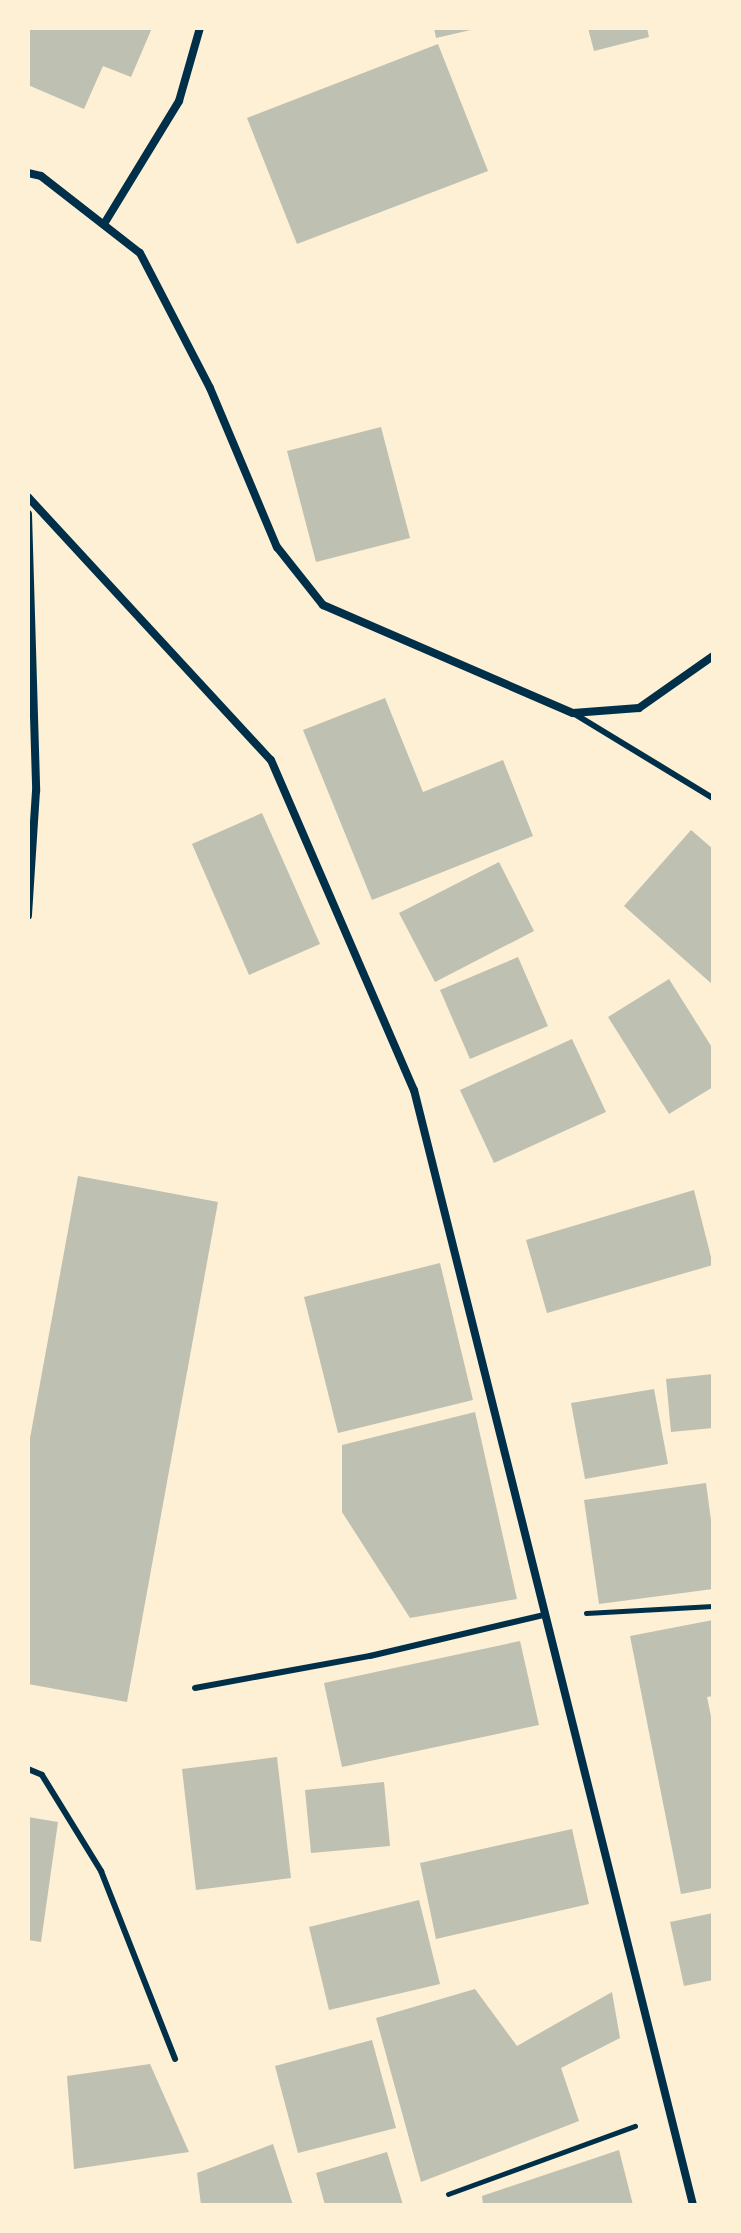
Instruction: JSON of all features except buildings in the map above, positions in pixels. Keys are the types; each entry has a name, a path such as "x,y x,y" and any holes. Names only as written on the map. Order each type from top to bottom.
{"street":[{"path":"104,224 179,101 200,28"},
{"path":"28,173 41,176 140,253 210,388 277,547 323,605 573,713 639,708 713,656"},
{"path":"28,497 271,760 414,1090 693,2205"},
{"path":"28,514 36,791 28,916"}],"lane":[{"path":"573,713 713,798"},
{"path":"195,1688 370,1656 543,1615"},
{"path":"28,1769 42,1775 101,1871 175,2059"}],"path":[{"path":"543,1615 713,1606"},
{"path":"448,2194 669,2113"}]}
